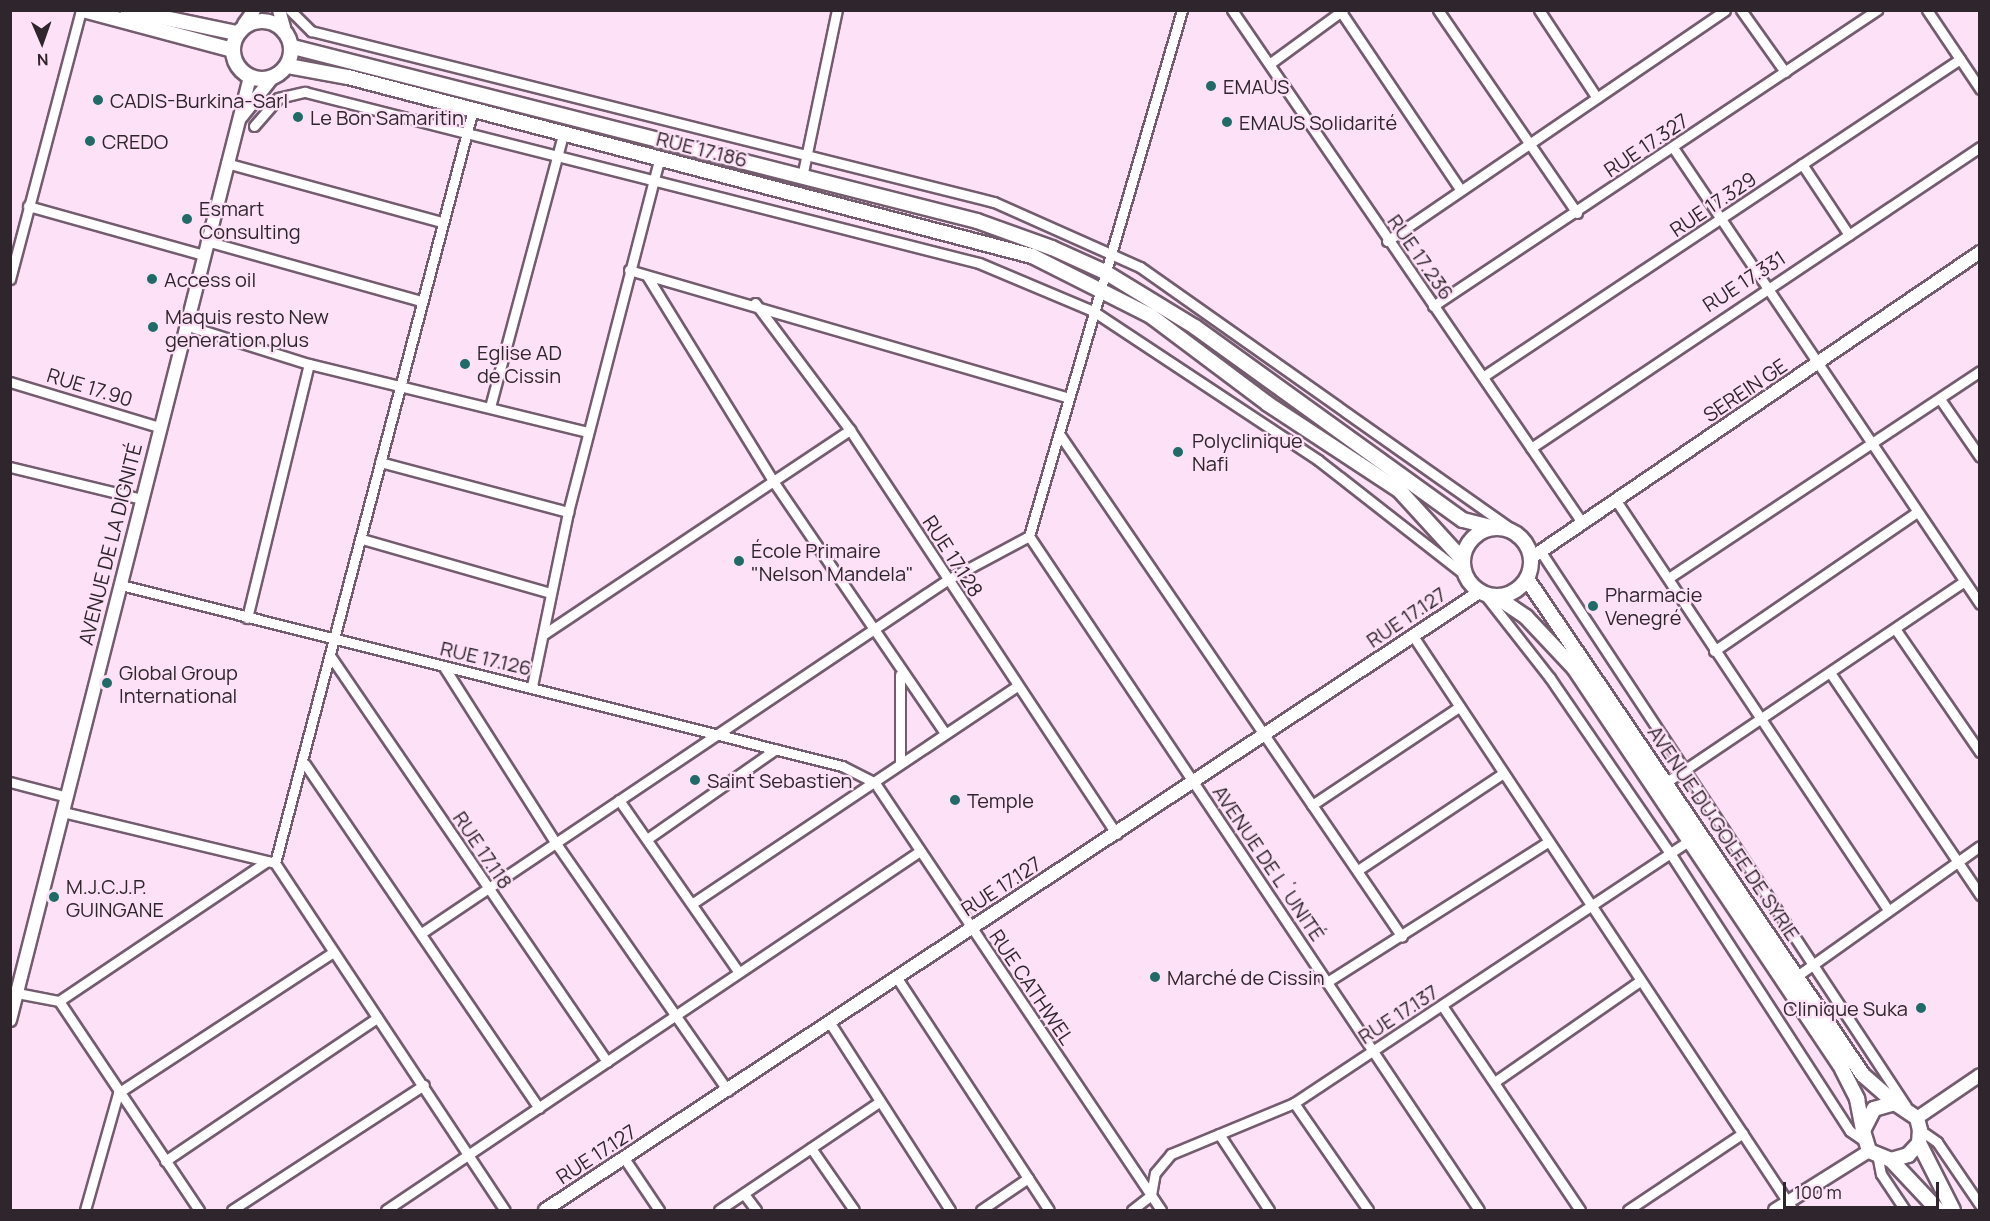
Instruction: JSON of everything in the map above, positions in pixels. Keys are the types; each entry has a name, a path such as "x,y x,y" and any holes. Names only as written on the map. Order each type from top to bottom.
{"main road":[{"path":"82,10 231,50"},
{"path":"127,10 240,28 284,28 293,47 288,66 272,78 250,77 239,68 231,50 240,28"},
{"path":"293,47 977,221 1105,272 1194,327 1462,520 1511,529 1536,555 1527,579 1519,592 1487,595"},
{"name":"RUE 17.186","path":"288,66 348,77 472,113 563,134 984,242 1100,288 1151,316 1268,404 1399,490 1462,559"},
{"path":"1492,527 1471,537 1462,559 1464,574 1487,595 1527,617 1574,668 1842,1069 1857,1099 1869,1145 1891,1160 1938,1210"},
{"name":"AVENUE DU GOLFE DE SYRIE","path":"1527,579 1668,781 1863,1075 1900,1104"},
{"path":"1869,1145 1874,1109 1900,1104 1919,1130 1953,1210"},
{"path":"1891,1160 1908,1155 1919,1130"}],"street":[{"path":"10,279 82,10"},
{"path":"240,28 254,10"},
{"path":"279,10 284,28"},
{"path":"290,10 311,31 994,202 1111,252 1363,419 1511,529"},
{"path":"802,177 819,77 837,10"},
{"path":"423,932 947,580 1029,536 1060,435 1067,396 1182,10"},
{"name":"RUE 17.236","path":"1232,10 1272,62 1387,241 1484,376 1583,524"},
{"path":"1438,10 1577,213"},
{"path":"1539,10 1597,98"},
{"path":"1387,241 1725,10"},
{"path":"1741,10 1785,72"},
{"name":"RUE 17.327","path":"1433,306 1674,149 1877,10"},
{"path":"1928,10 1980,89"},
{"path":"1272,62 1342,11 1460,189"},
{"name":"RUE 17.329","path":"1484,376 1723,220 1802,164 1960,59"},
{"name":"AVENUE DE LA DIGNITÉ","path":"10,1020 206,241 250,77"},
{"path":"237,123 272,78"},
{"path":"254,126 278,98 305,92 465,135 654,180 979,263 1093,311 1318,460 1464,574"},
{"path":"17,993 59,1001 271,862 305,764 362,539 418,300 472,113"},
{"path":"490,407 563,134"},
{"name":"RUE 17.331","path":"1531,448 1980,147"},
{"path":"1674,149 1769,287 1963,582 1980,604"},
{"path":"532,686 567,512 659,159"},
{"path":"226,163 441,222"},
{"path":"1802,164 1849,234"},
{"path":"28,206 203,255"},
{"path":"206,241 418,300"},
{"name":"SEREIN GE","path":"1536,555 1617,502 1980,252"},
{"path":"629,270 755,303 1067,396"},
{"path":"647,276 773,481 900,675 945,733"},
{"name":"RUE 17.128","path":"755,303 850,430 1116,834"},
{"path":"185,325 309,364 588,432"},
{"path":"247,618 309,364"},
{"path":"1670,577 1980,371"},
{"name":"RUE 17.90","path":"10,382 159,427"},
{"path":"1940,399 1980,457"},
{"path":"544,634 850,430"},
{"path":"1060,435 1402,936"},
{"path":"380,462 567,512"},
{"path":"10,467 141,499"},
{"path":"1617,502 1670,577 1714,651 1888,910"},
{"path":"1714,651 1917,512"},
{"name":"AVENUE DE L´UNITÉ","path":"1029,536 1192,783 1375,1050 1479,1210"},
{"path":"362,539 550,593"},
{"path":"1536,555 1687,768 1900,1104"},
{"path":"1668,781 1832,674 1963,582"},
{"name":"RUE 17.126","path":"121,585 444,667 532,686 842,766"},
{"path":"1487,595 1550,678 1670,853 1850,1131 1869,1145 1881,1174 1905,1210"},
{"name":"RUE 17.127","path":"545,1210 1413,636 1487,595"},
{"path":"1896,630 1980,752"},
{"path":"1413,636 1546,843 1790,1206"},
{"name":"RUE 17.118","path":"331,657 607,1062"},
{"path":"444,667 555,842 674,1018 728,1091"},
{"path":"1832,674 1980,895"},
{"path":"900,675 900,763"},
{"path":"693,903 1017,686"},
{"path":"1312,805 1459,707"},
{"path":"647,839 776,749"},
{"path":"305,764 423,932 539,1108"},
{"name":"RUE CATHWEL","path":"842,766 875,783 1161,1210"},
{"path":"1358,870 1502,774"},
{"path":"10,782 67,797"},
{"path":"619,800 693,903 738,971"},
{"path":"63,812 271,862 424,1085 505,1210"},
{"name":"RUE 17.137","path":"1151,1195 1155,1173 1171,1155 1294,1102 1443,1007 1690,840"},
{"path":"1327,982 1546,843"},
{"path":"1797,976 1980,846"},
{"path":"386,1210 674,1018 738,971 920,851"},
{"path":"85,1210 118,1093 332,953"},
{"path":"897,978 1050,1210"},
{"path":"1496,1081 1640,981"},
{"path":"59,1001 118,1093 199,1210"},
{"path":"1443,1007 1496,1081 1580,1210"},
{"path":"165,1161 377,1018"},
{"path":"830,1023 950,1210"},
{"path":"1980,1075 1919,1130 1936,1142 1980,1205"},
{"path":"232,1210 424,1085"},
{"path":"719,1210 879,1102"},
{"path":"1294,1102 1368,1210"},
{"path":"1219,1134 1269,1210"},
{"path":"1628,1210 1743,1134"},
{"path":"1775,1210 1790,1206 1869,1145"},
{"path":"812,1148 854,1210"},
{"path":"624,1158 659,1210"},
{"path":"981,1210 1028,1178"},
{"path":"744,1194 756,1210"},
{"path":"1132,1210 1151,1195"}],"place":[{"name":"EMAUS","path":"1211,86"},
{"name":"CADIS-Burkina-Sarl","path":"98,100"},
{"name":"Le Bon Samaritin","path":"298,117"},
{"name":"EMAUS Solidarité","path":"1227,122"},
{"name":"CREDO","path":"90,141"},
{"name":"Esmart Consulting","path":"187,219"},
{"name":"Access oil","path":"152,279"},
{"name":"Maquis resto New generation plus","path":"153,327"},
{"name":"Eglise AD de Cissin","path":"465,364"},
{"name":"Polyclinique Nafi","path":"1178,452"},
{"name":"École Primaire \"Nelson Mandela\"","path":"739,561"},
{"name":"Pharmacie Venegré","path":"1593,606"},
{"name":"Global Group International","path":"107,683"},
{"name":"Saint Sebastien","path":"695,780"},
{"name":"Temple","path":"955,800"},
{"name":"M.J.C.J.P. GUINGANE","path":"54,897"},
{"name":"Marché de Cissin","path":"1155,977"},
{"name":"Clinique Suka","path":"1921,1008"}]}
